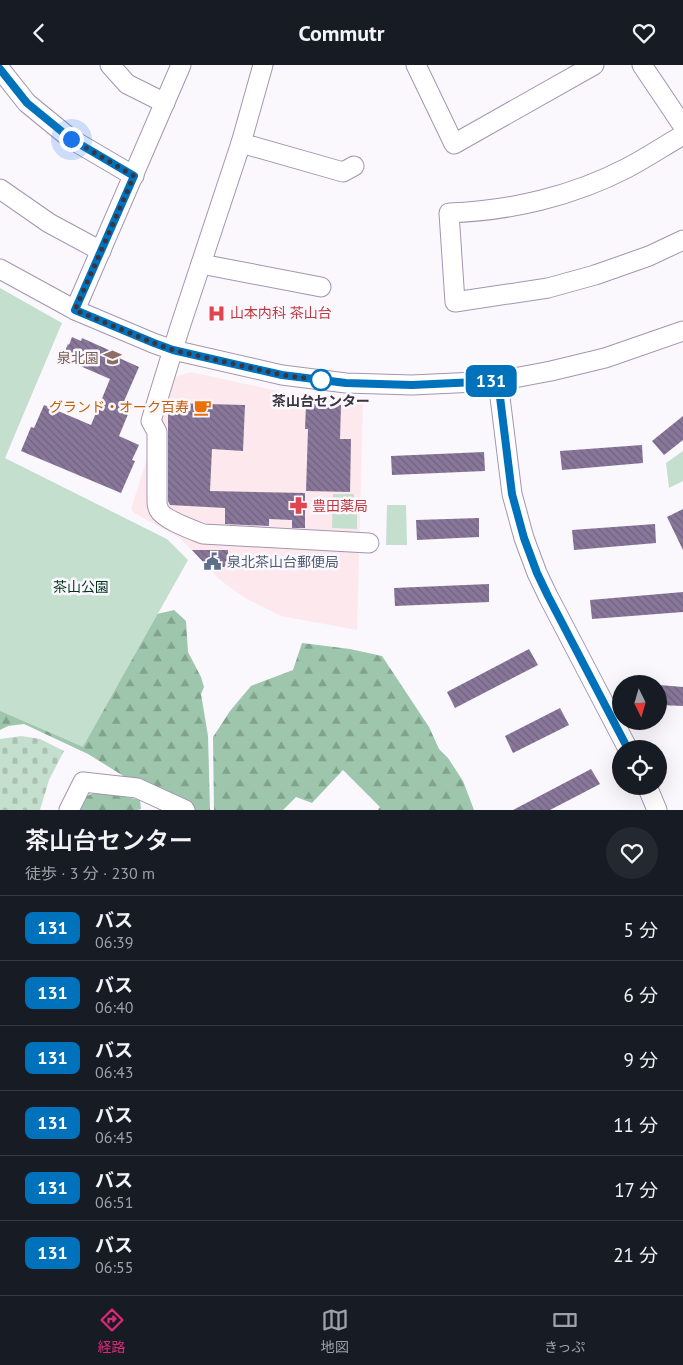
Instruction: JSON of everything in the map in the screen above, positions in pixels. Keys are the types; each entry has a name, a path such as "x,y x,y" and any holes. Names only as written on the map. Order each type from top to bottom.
{"street":[{"path":"110,65 127,84 165,103"},
{"path":"75,310 181,65"},
{"path":"263,65 242,143 151,421 157,433 158,509 162,515 184,527 203,534 369,543"},
{"path":"422,67 454,144 594,65"},
{"path":"642,65 683,126"},
{"path":"0,69 27,103 71,139 134,176"},
{"path":"683,135 626,168 590,184 542,200 470,212 449,213 454,302 548,288 595,275 649,256 683,240"},
{"path":"242,143 343,172 354,166"},
{"path":"0,189 49,223 101,251"},
{"path":"201,264 321,287"},
{"path":"0,269 75,310 173,350 282,375 346,383 412,385 498,381 605,358 683,331"},
{"path":"498,381 512,494 524,538 548,596 623,740"},
{"path":"69,810 83,782 137,789 185,810"},
{"path":"651,795 657,810"}],"shaded area":[{"path":"190,372 278,391 298,398 363,401 357,630 281,616 245,598 219,579 180,538 134,513 131,509 173,378"}],"green space":[{"name":"茶山公園","path":"0,288 62,323 5,458 167,539 188,560 83,747 0,711"},
{"path":"683,451 683,481 669,488 666,463"},
{"path":"333,494 354,494 354,503 357,507 357,529 332,528"},
{"path":"387,505 406,505 407,545 386,545"},
{"path":"0,530 157,614 174,610 186,621 188,652 204,687 201,694 208,736 210,810 195,810 138,785 88,754 24,724 8,726 0,730"},
{"path":"302,643 350,649 382,656 429,727 439,749 448,758 463,781 474,810 378,810 380,807 343,770 312,803 296,797 283,810 214,810 213,737 230,711 251,686 293,670"},
{"path":"21,736 40,739 64,751 49,780 40,810 0,810 0,739"},
{"path":"98,793 140,800 141,809 78,810 85,798"}],"building":[{"path":"72,337 81,341 82,338 120,355 119,358 139,367 125,399 133,402 119,436 139,445 132,460 135,461 121,493 21,451 31,427 34,428 44,405 91,425 110,379 62,358"},
{"path":"168,403 245,405 243,451 212,449 210,491 305,493 305,528 292,528 292,520 269,519 269,526 225,524 225,508 170,505 168,501"},
{"path":"306,404 341,405 340,439 351,439 350,492 306,491 308,429 305,429"},
{"path":"683,416 683,440 664,455 652,441"},
{"path":"642,445 643,463 562,470 560,451"},
{"path":"484,452 485,471 392,475 391,456"},
{"path":"683,509 683,550 667,517"},
{"path":"479,518 479,537 417,540 416,520"},
{"path":"655,524 656,543 574,550 572,530"},
{"path":"192,550 228,550 228,567 208,567"},
{"path":"489,584 489,602 395,606 394,588"},
{"path":"683,592 683,612 592,619 590,600"},
{"path":"529,649 538,665 455,708 447,692"},
{"path":"668,686 683,687 683,706 668,705"},
{"path":"560,708 569,725 513,753 505,736"},
{"path":"591,769 600,784 550,810 513,810"}],"bus line":[{"name":"131","path":"0,69 27,103 71,139 134,176 75,310 173,350 282,375 346,383 412,385 498,381 512,494 524,538 548,596 623,740"}],"place":[{"name":"山本内科 茶山台","path":"216,313"},
{"name":"泉北園","path":"113,358"},
{"name":"茶山台センター","path":"321,380"},
{"name":"グランド・オーク百寿","path":"203,407"},
{"name":"豊田薬局","path":"298,506"},
{"name":"泉北茶山台郵便局","path":"213,562"}],"route":[{"path":"71,139 134,176 75,310 173,350 282,375 321,380"}]}
